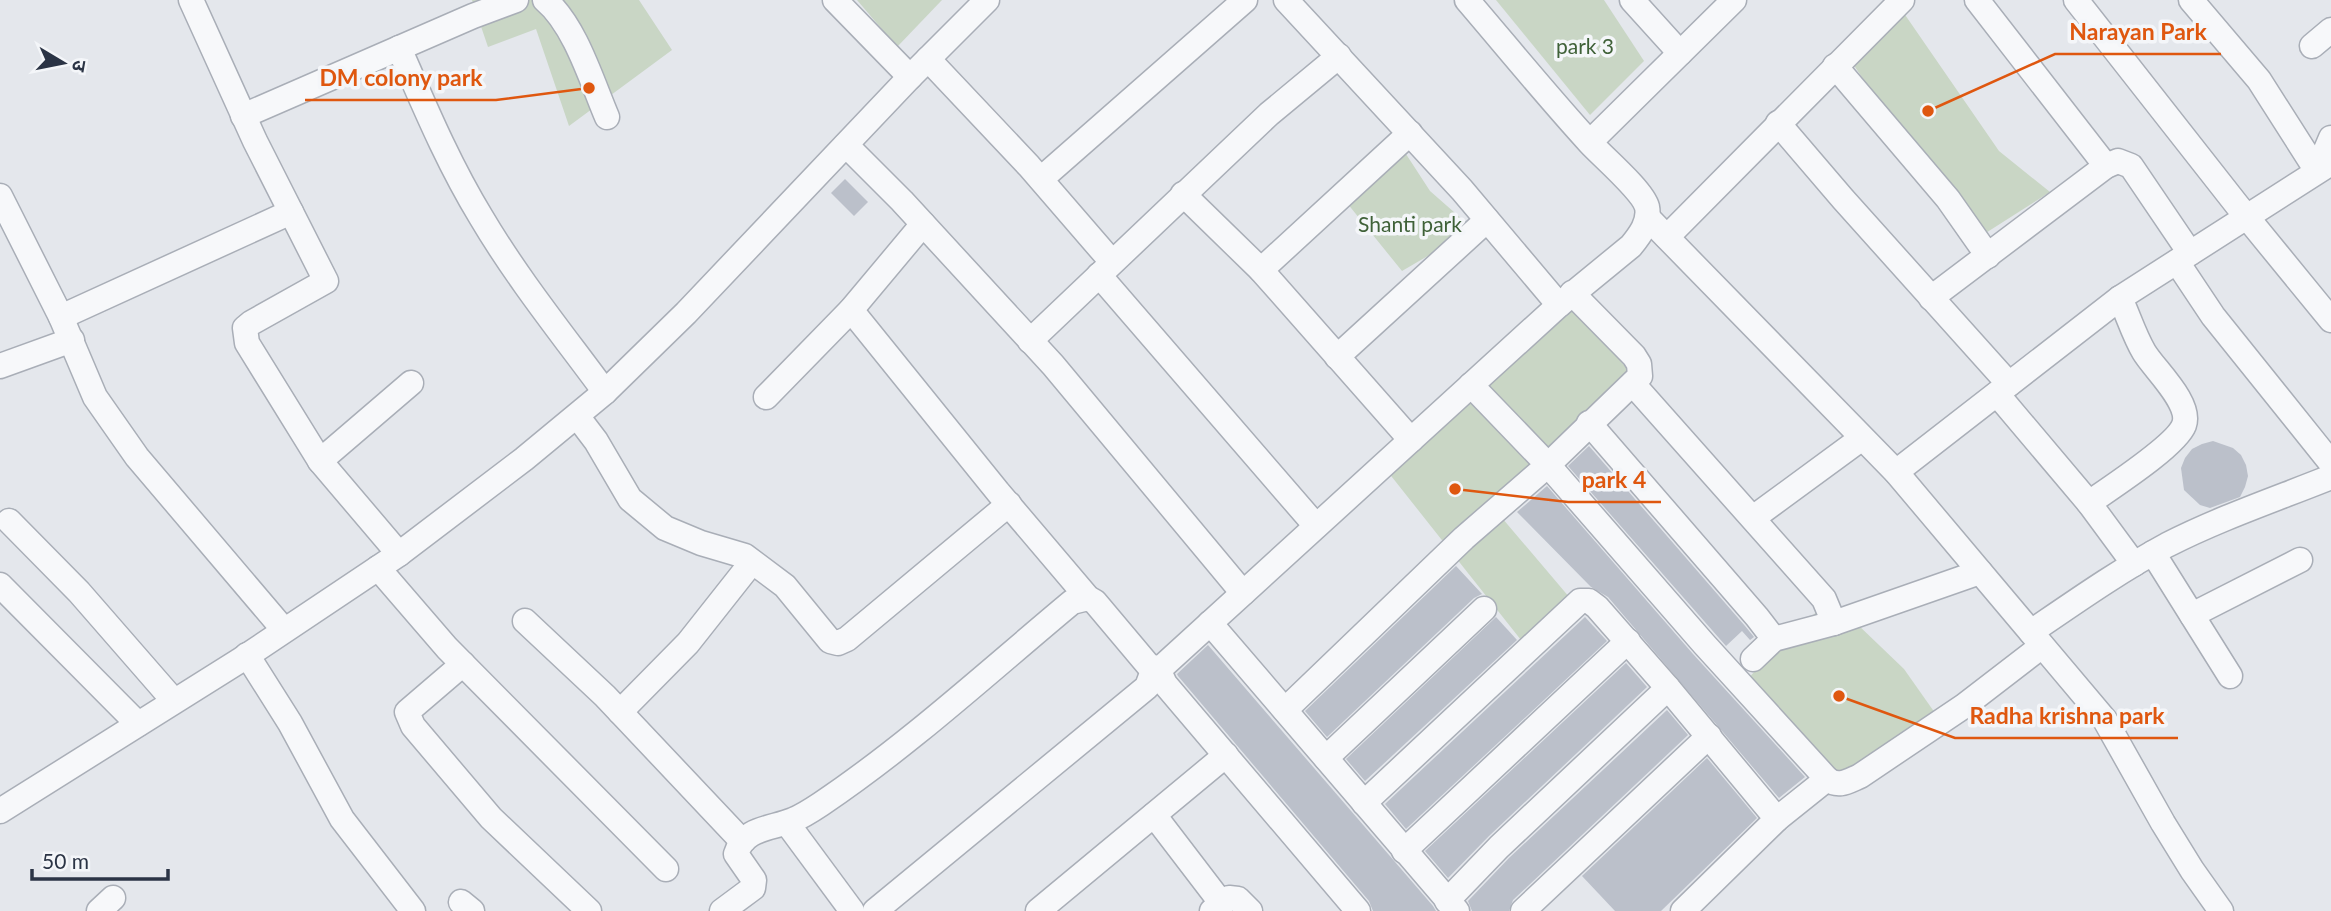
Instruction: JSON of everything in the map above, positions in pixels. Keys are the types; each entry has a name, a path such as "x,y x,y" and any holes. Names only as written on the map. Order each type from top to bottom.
{"street":[{"path":"191,0 243,116 326,281 251,323 245,328 244,335 320,461 399,554"},
{"path":"545,0 558,14 573,41 607,117"},
{"path":"835,0 910,78"},
{"path":"4,801 138,724 399,554 577,416 606,392 686,313 987,0"},
{"path":"1041,179 1245,0"},
{"path":"1285,710 1464,538 1548,465 1640,376 1639,364 1634,356 1566,299 1487,220 1286,0"},
{"path":"875,911 1147,687 1156,668 1210,623 1566,299 1631,246 1641,234 1648,218 1647,206 1640,195 1590,142 1467,0"},
{"path":"1632,0 1680,53"},
{"path":"1590,142 1734,0"},
{"path":"1667,237 1902,0"},
{"path":"1977,0 2106,166"},
{"path":"2076,0 2330,316"},
{"path":"2191,0 2259,80 2324,167"},
{"path":"243,116 502,2"},
{"path":"2312,46 2331,30"},
{"path":"399,48 447,157 481,218 606,392"},
{"path":"1030,341 1269,114 1339,56"},
{"path":"928,59 1041,179 1105,268 1316,526"},
{"path":"1835,66 1948,199 1988,256"},
{"path":"1779,123 1931,298 2089,503 2143,558 2192,615 2230,676"},
{"path":"1261,270 1410,133"},
{"path":"1896,472 2120,298 2324,167 2331,138"},
{"path":"846,145 1053,365 1243,593"},
{"path":"1931,298 2106,166 2118,161 2131,166 2184,258 2213,316 2331,463"},
{"path":"1183,194 1261,270 1410,440"},
{"path":"0,196 10,238 61,317 95,397 137,457 284,630"},
{"path":"61,317 291,212"},
{"path":"1648,218 1896,472 2105,720 2163,823 2221,911"},
{"path":"1337,357 1487,220"},
{"path":"766,397 852,310 923,224"},
{"path":"2089,503 2169,444 2184,427 2185,417 2176,395 2144,352 2120,298"},
{"path":"852,310 1088,598 1095,602 1148,665 1156,668 1165,684 1358,911"},
{"path":"0,366 72,340"},
{"path":"320,461 411,383"},
{"path":"1633,384 1824,599 1834,623"},
{"path":"1471,385 1548,465 1703,644 1833,784 1843,784 1860,776 1964,706 2036,639 2143,558 2253,506 2331,477"},
{"path":"577,416 596,441 630,499 664,528 745,556 785,586 821,632 830,641 838,643 847,639 1009,504"},
{"path":"1589,424 1774,639"},
{"path":"1753,518 1862,438"},
{"path":"9,521 88,603 174,701"},
{"path":"2192,615 2300,560"},
{"path":"620,712 688,643 752,562"},
{"path":"378,568 463,664 666,869"},
{"path":"1753,659 1774,639 1834,623 1980,572"},
{"path":"0,585 138,724"},
{"path":"735,909 753,888 754,880 736,853 744,840 751,834 771,826 787,823 819,805 871,769 1072,602 1088,598"},
{"path":"1364,803 1580,601 1589,601 1668,688 1777,819"},
{"path":"1325,758 1484,609"},
{"path":"525,621 620,712 741,840 744,840"},
{"path":"1210,623 1452,906 1499,847 1668,688"},
{"path":"1404,851 1628,642"},
{"path":"247,655 290,723 342,819 413,911"},
{"path":"463,664 407,712 413,726 491,818 589,911"},
{"path":"1523,911 1709,736"},
{"path":"1038,911 1226,755"},
{"path":"1683,911 1777,819 1827,779"},
{"path":"1153,814 1219,900 1217,906"},
{"path":"787,823 852,911"},
{"path":"1217,906 1230,898 1238,899 1250,911"}],"green space":[{"path":"472,0 639,0 672,50 569,126 536,29 488,47"},
{"path":"857,0 942,0 897,47"},
{"name":"park 3","path":"1496,0 1604,0 1644,61 1590,115"},
{"path":"1901,9 1999,151 2050,192 1981,236 1904,140 1847,55"},
{"name":"Shanti park","path":"1404,151 1430,191 1463,220 1438,250 1402,271 1347,203"},
{"path":"1574,305 1633,376 1491,505 1570,598 1521,640 1388,472"},
{"path":"1831,599 1904,669 1935,713 1903,749 1827,779 1746,681 1772,652"}],"building":[{"path":"845,179 868,202 854,216 831,193"},
{"path":"2213,441 2233,448 2241,455 2248,476 2240,497 2210,508 2200,505 2184,490 2181,468 2192,449"},
{"path":"1589,446 1754,637 1750,640 1742,631 1726,646 1568,466"},
{"path":"1547,486 1693,654 1805,777 1779,798 1608,597 1591,587 1517,512"},
{"path":"1456,566 1482,594 1474,598 1327,737 1305,711"},
{"path":"1496,617 1517,640 1365,781 1346,759"},
{"path":"1585,617 1607,641 1406,829 1385,804"},
{"path":"1208,645 1436,911 1373,911 1369,901 1178,676 1177,674"},
{"path":"1626,663 1647,687 1448,878 1425,851"},
{"path":"1667,710 1688,735 1513,900 1509,911 1472,911 1468,901 1509,858"},
{"path":"1707,758 1757,818 1661,911 1615,911 1582,876"}],"place":[{"name":"DM colony park","path":"589,88"},
{"name":"Narayan Park","path":"1928,111"},
{"name":"park 4","path":"1455,489"},
{"name":"Radha krishna park","path":"1839,696"}]}
